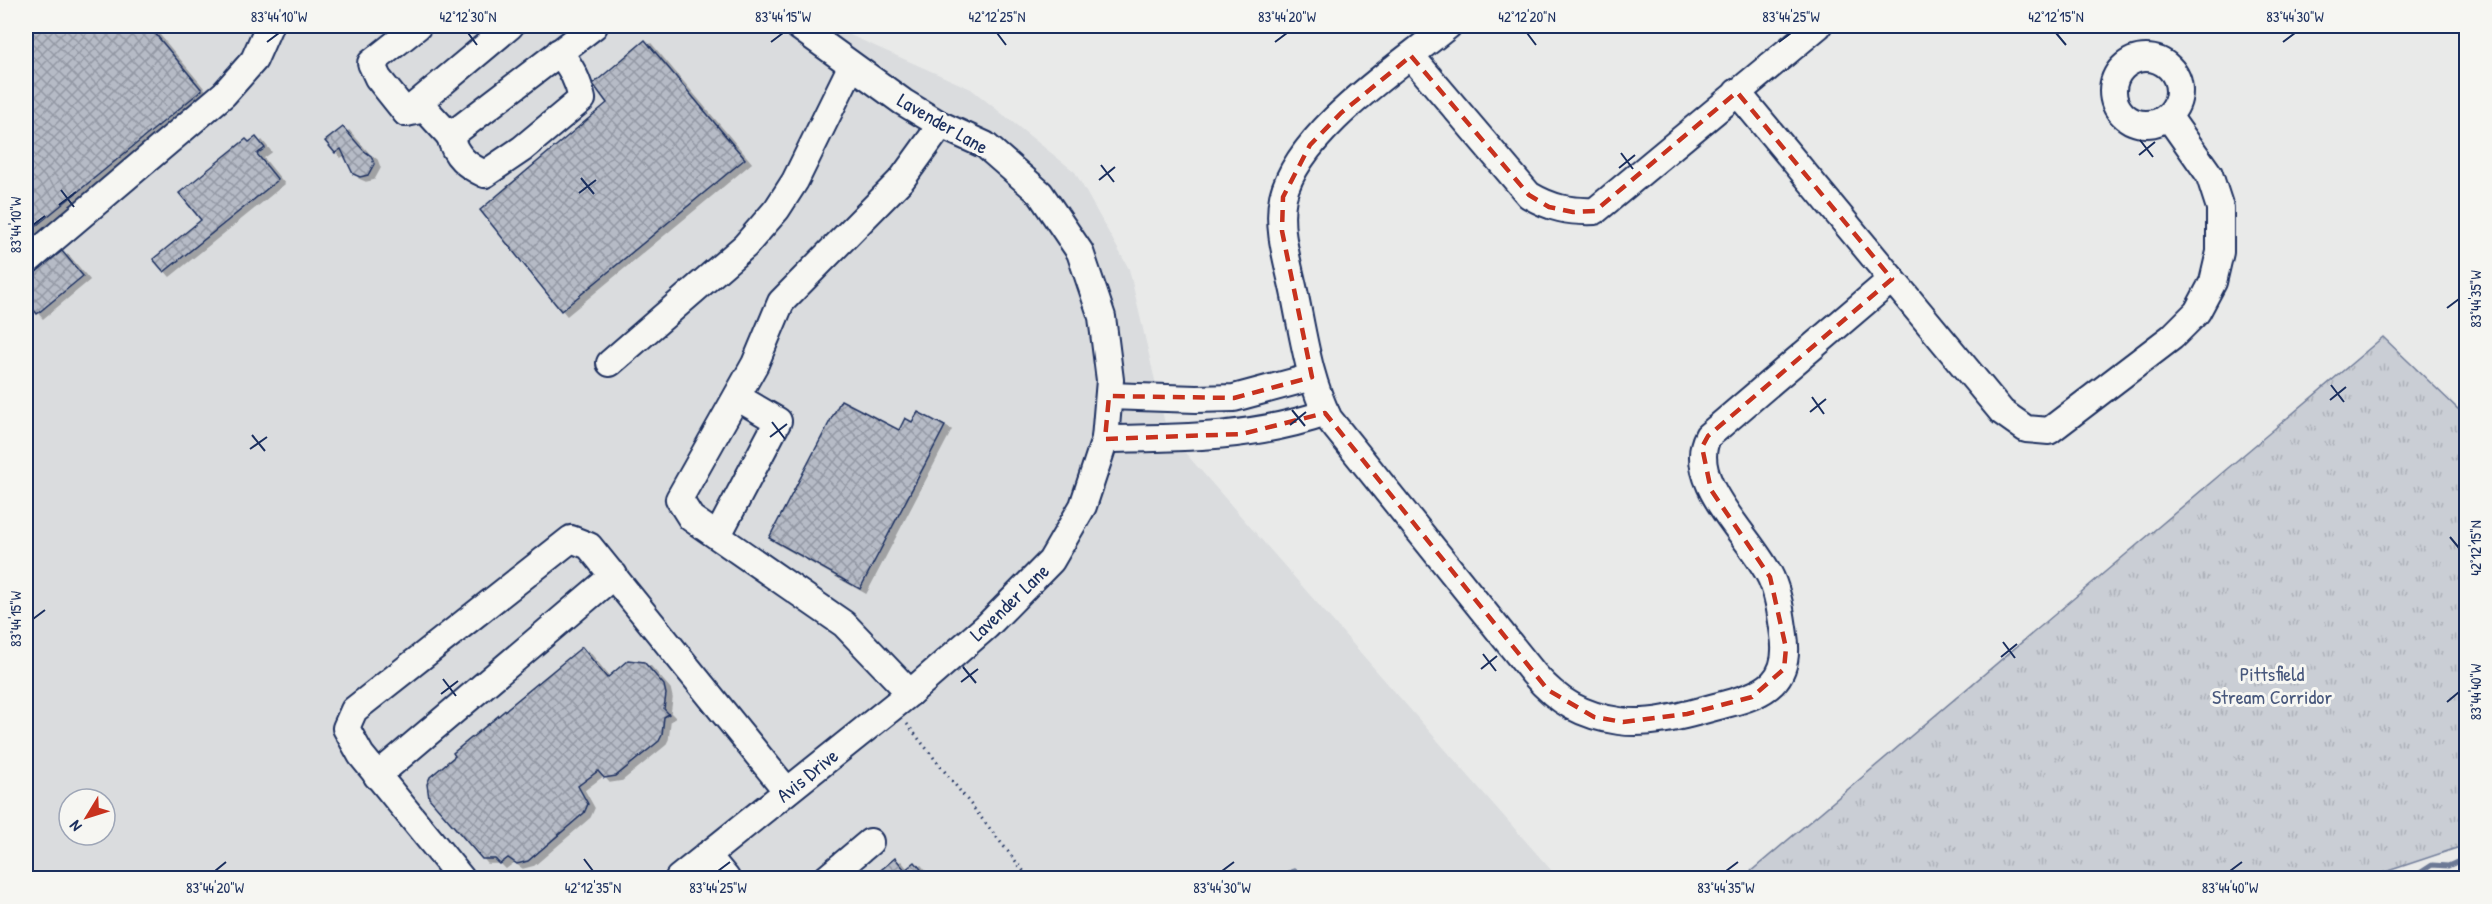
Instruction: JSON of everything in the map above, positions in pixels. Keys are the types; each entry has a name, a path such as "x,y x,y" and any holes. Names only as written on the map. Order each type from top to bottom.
{"street":[{"path":"26,262 225,94 254,60 269,26"},
{"path":"406,113 378,78 371,63 418,26"},
{"path":"406,113 510,26"},
{"path":"450,136 594,26"},
{"name":"Lavender Lane","path":"798,26 851,67 941,125 985,145 1040,194 1080,252 1102,317 1110,380 1105,439 1083,506 1051,561 987,626 934,671"},
{"path":"1448,26 1341,112 1310,145 1296,167 1283,197 1282,231 1312,377 1326,413 1341,437 1548,690 1570,707 1623,722 1660,720 1752,697 1772,684 1784,669 1786,648 1779,601 1770,577 1749,540 1711,490 1703,468 1702,447 1708,436 1892,279"},
{"path":"1411,56 1529,195 1549,207 1573,212 1595,211 1818,26"},
{"path":"406,113 425,109 450,136 453,149 469,167 485,174 522,149 582,99 575,76 559,52"},
{"path":"610,363 745,246 777,209 795,181 851,67"},
{"path":"1737,92 2002,412 2026,429 2049,431 2172,337 2197,312 2213,282 2220,252 2220,208 2209,174 2168,116"},
{"path":"902,699 844,624 691,518 679,500 755,364 782,302 902,179 941,125"},
{"path":"1109,396 1234,398 1312,377"},
{"path":"718,535 778,421 737,397"},
{"path":"1105,439 1242,435 1297,423 1326,413"},
{"path":"461,879 361,755 346,728 354,710 571,539 590,546 787,791"},
{"path":"377,776 614,575"},
{"name":"Avis Drive","path":"679,879 934,671"},
{"path":"827,879 870,842"},
{"path":"707,855 726,879"}],"path":[{"path":"902,699 1029,879"}],"highlighted area":[{"path":"1411,56 1529,195 1549,207 1573,212 1595,211 1737,92 1892,279 1708,436 1702,447 1711,490 1770,577 1786,648 1784,669 1752,697 1687,714 1623,722 1594,717 1548,690 1325,413 1242,434 1105,439 1109,396 1234,398 1312,377 1282,231 1283,197 1310,145 1341,113"}],"shaded area":[{"path":"26,26 842,26 850,35 971,89 1075,172 1129,269 1167,432 1558,878 26,878"}],"green space":[{"name":"Pittsfield Stream Corridor","path":"2383,337 2459,410 2466,410 2466,845 2367,878 1743,878"}],"water":[{"path":"1295,869 1308,878 1268,878"}],"building":[{"path":"26,26 149,26 202,90 26,234"},
{"path":"645,40 745,159 561,311 480,210 607,103 593,84"},
{"path":"343,127 371,156 374,164 368,175 360,177 353,174 341,149 335,153 325,141"},
{"path":"256,137 265,148 257,154 278,180 164,272 153,259 201,220 179,193 246,139 249,142"},
{"path":"62,251 83,276 37,314 26,301 26,279"},
{"path":"841,400 899,430 905,418 912,422 918,412 945,426 860,589 769,538"},
{"path":"582,647 607,678 628,660 644,662 664,685 666,694 664,709 669,714 664,717 662,735 659,741 616,776 604,778 598,771 578,786 588,804 584,813 528,861 517,864 508,858 500,864 495,859 482,859 429,798 427,784 430,777 455,756 453,753"},
{"path":"895,858 905,870 915,862 929,879 870,879"}],"waterway":[{"path":"2398,878 2415,876 2432,865 2448,866 2466,858"}]}
